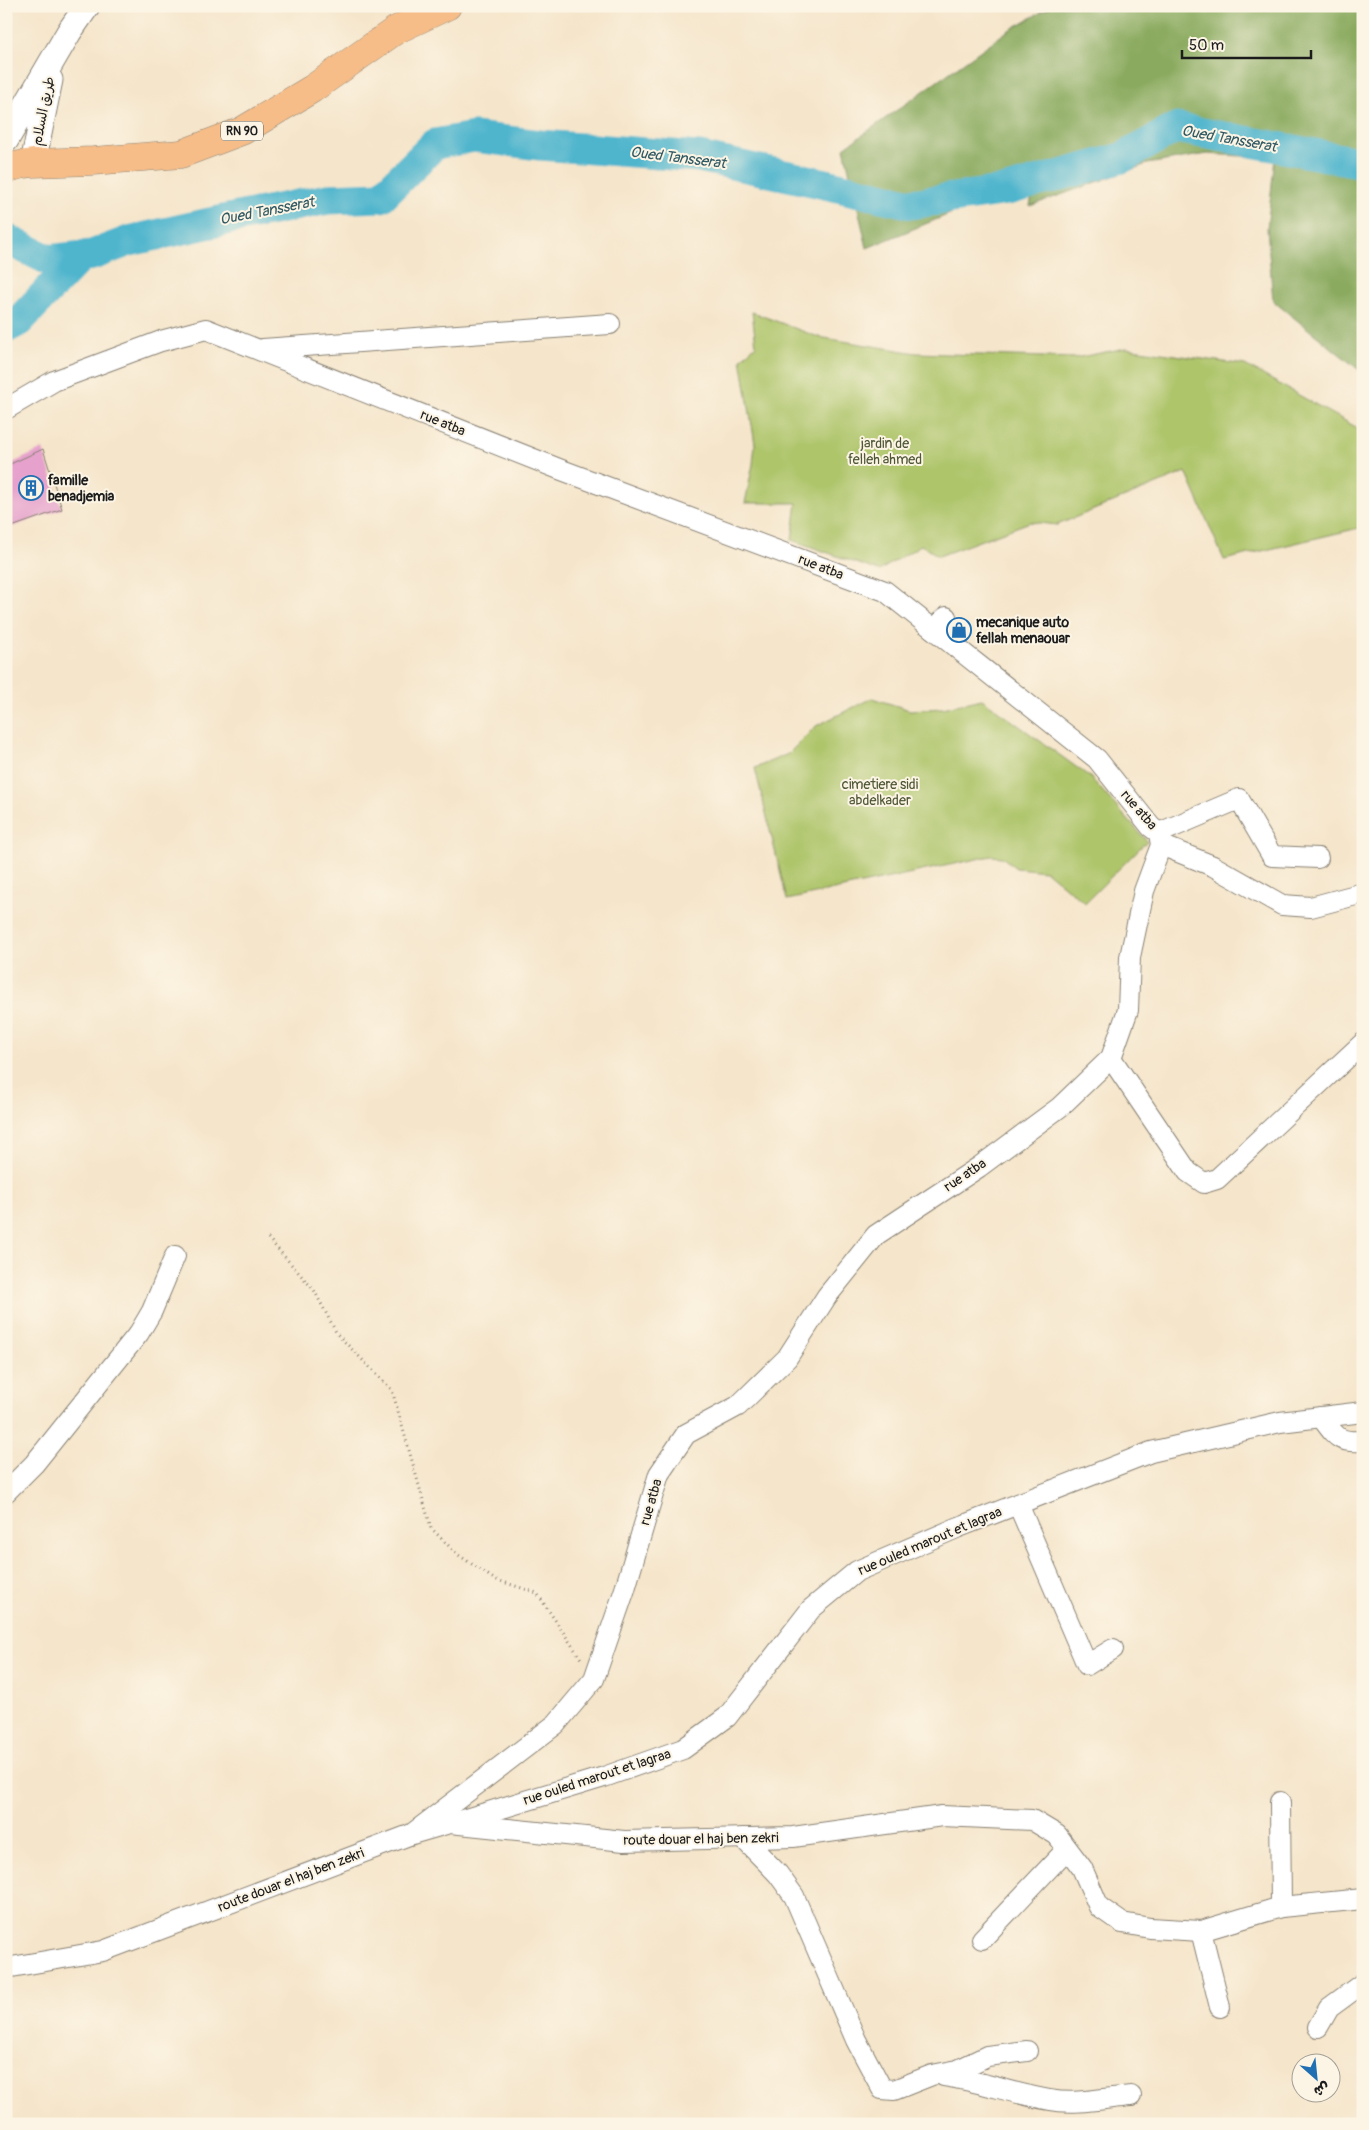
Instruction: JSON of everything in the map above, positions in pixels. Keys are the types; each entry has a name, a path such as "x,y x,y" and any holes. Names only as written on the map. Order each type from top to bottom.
{"main road":[{"name":"RN 90","path":"6,169 19,164 93,161 181,154 242,131 312,89 396,30 447,6"}],"street":[{"name":"طريق السلام","path":"6,140 87,6"},
{"name":"طريق السلام","path":"33,163 54,59"},
{"path":"258,350 610,324"},
{"name":"rue atba","path":"6,409 54,381 161,341 206,328 559,469 885,591 940,623 1097,759 1160,839 1144,891 1130,957 1128,1010 1111,1058 1060,1107 979,1167 876,1235 828,1296 787,1358 738,1406 686,1434 659,1474 594,1679 556,1724 412,1834"},
{"path":"1160,839 1239,799 1272,856 1318,858"},
{"path":"1160,839 1282,905 1311,907 1363,893"},
{"path":"1111,1058 1188,1172 1204,1183 1217,1179 1363,1043"},
{"path":"6,1492 34,1464 138,1332 152,1311 175,1256"},
{"name":"rue ouled marout et lagraa","path":"450,1823 604,1777 683,1749 727,1717 811,1609 857,1571 1018,1504 1151,1452 1280,1422 1363,1412"},
{"path":"1321,1417 1337,1438 1352,1442 1363,1440"},
{"path":"1018,1504 1087,1665 1113,1649"},
{"path":"1280,1802 1281,1906"},
{"name":"route douar el haj ben zekri","path":"6,1968 103,1951 412,1834 450,1823 624,1841 793,1837 942,1816 1032,1820 1057,1836 1082,1868 1099,1907 1122,1923 1150,1928 1201,1931 1281,1906 1363,1899"},
{"path":"743,1838 778,1874 794,1896 856,2040 882,2089 894,2090 932,2075 958,2070 987,2056 1026,2051"},
{"path":"982,1938 1067,1849"},
{"path":"1201,1931 1220,2007"},
{"path":"1318,2027 1330,2008 1363,1983"},
{"path":"932,2075 969,2079 1050,2100 1068,2102 1131,2096"}],"path":[{"path":"268,1238 314,1290 337,1334 392,1390 431,1528 457,1554 494,1580 537,1593 594,1679"}],"green space":[{"path":"1052,6 1363,6 1363,373 1273,301 1267,228 1275,158 1207,154 1147,164 1030,206 1035,179 867,248 844,148 1009,30"},
{"name":"jardin de felleh ahmed","path":"752,312 818,337 916,353 1075,358 1126,348 1245,365 1363,431 1363,527 1224,560 1186,472 1057,525 1030,522 939,556 921,545 879,571 792,540 797,503 745,503 755,444 741,359 756,345"},
{"name":"cimetiere sidi abdelkader","path":"872,698 910,710 943,708 982,699 1090,777 1147,841 1085,903 1046,871 1016,868 1002,857 991,856 787,900 755,768 788,754 816,726"}],"building":[{"name":"famille benadjemia","path":"43,449 62,509 6,529 6,466"}],"waterway":[{"name":"Oued Tansserat","path":"6,239 49,260 92,255 129,241 328,199 381,197 435,144 474,137 540,145 699,157 911,204 1007,190 1122,158 1176,128 1363,163"},
{"path":"6,328 19,321 80,257"}],"place":[{"name":"famille benadjemia","path":"31,488"},
{"name":"mecanique auto fellah menaouar","path":"959,630"}]}
